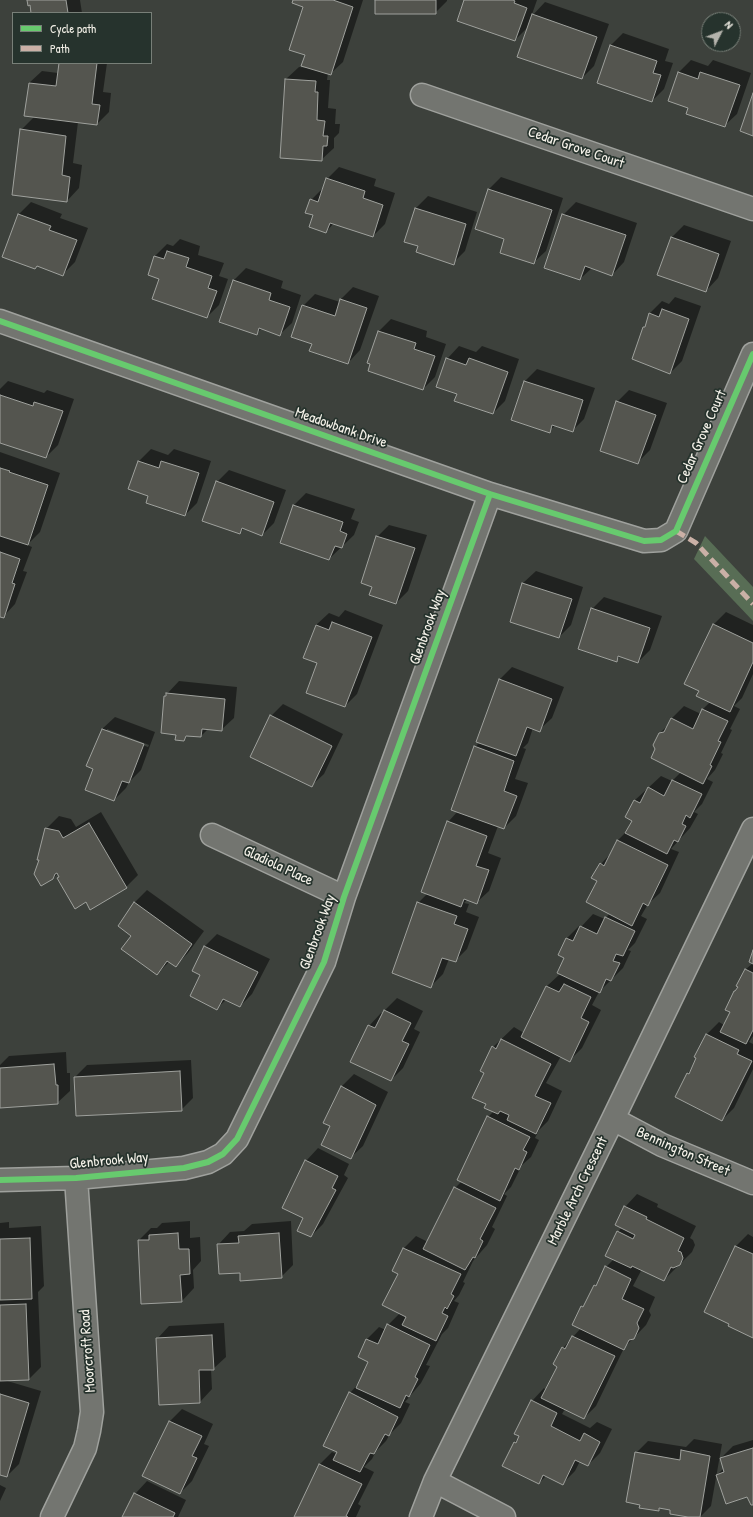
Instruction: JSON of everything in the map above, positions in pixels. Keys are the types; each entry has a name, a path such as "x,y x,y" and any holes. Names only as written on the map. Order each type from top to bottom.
{"street":[{"name":"Cedar Grove Court","path":"422,95 753,209"},
{"name":"Meadowbank Drive","path":"0,321 490,494 644,541 661,540 676,530"},
{"name":"Cedar Grove Court","path":"676,530 753,354"},
{"name":"Glenbrook Way","path":"0,1180 76,1178 184,1168 208,1162 223,1154 237,1139 324,962 344,897 490,494"},
{"name":"Marble Arch Crescent","path":"421,1517 435,1480 613,1119 753,829"},
{"name":"Gladiola Place","path":"212,834 344,897"},
{"name":"Bennington Street","path":"613,1119 662,1145 753,1183"},
{"name":"Moorcroft Road","path":"52,1517 85,1448 92,1412 76,1178"},
{"path":"435,1480 504,1517"}],"green space":[{"path":"705,536 753,587 753,621 694,559"}],"building":[{"path":"27,0 66,0 68,12 31,12 30,5 28,6"},
{"path":"293,0 333,0 353,7 331,75 301,66 305,55 289,50 303,7 292,3"},
{"path":"375,0 436,0 436,14 375,14"},
{"path":"464,0 513,0 515,1 514,3 527,8 515,41 457,21"},
{"path":"532,14 597,37 582,79 517,57"},
{"path":"610,45 657,61 653,73 661,75 652,102 597,83"},
{"path":"59,64 97,64 92,104 100,105 97,125 24,116 29,83 56,86"},
{"path":"678,72 698,79 700,72 740,85 725,127 686,114 688,108 668,101"},
{"path":"285,79 316,81 315,92 318,92 317,120 325,121 323,136 328,136 327,146 323,146 322,161 280,158"},
{"path":"753,93 753,136 740,131"},
{"path":"20,129 66,136 62,175 70,177 67,202 12,195"},
{"path":"326,178 365,191 363,198 383,205 373,237 330,223 326,233 309,227 313,215 305,213 310,199 318,202"},
{"path":"488,189 552,210 534,264 500,253 504,239 475,229"},
{"path":"415,208 466,224 454,265 416,252 418,246 404,242"},
{"path":"18,214 51,226 49,230 77,240 63,276 37,266 35,269 2,257"},
{"path":"562,214 626,235 612,276 585,266 580,280 544,268"},
{"path":"671,237 719,254 706,292 657,275"},
{"path":"167,251 189,258 186,267 212,276 208,288 217,291 207,318 152,299 159,279 148,275 154,256 164,259"},
{"path":"233,280 271,293 269,300 290,307 280,336 259,328 257,335 219,322"},
{"path":"340,299 367,308 348,364 309,351 312,344 291,337 302,305 335,316"},
{"path":"662,309 689,319 670,374 632,359 649,313 659,317"},
{"path":"378,331 416,343 414,349 435,356 423,390 368,371 370,364 367,363"},
{"path":"446,358 466,365 469,358 508,372 493,414 454,401 457,394 436,387"},
{"path":"524,381 583,400 573,432 552,425 550,433 511,420"},
{"path":"0,395 33,406 34,402 63,411 46,458 0,443"},
{"path":"616,401 656,415 638,464 600,451"},
{"path":"138,461 159,468 161,461 199,473 185,516 146,503 148,496 128,489"},
{"path":"0,468 48,485 28,545 0,536"},
{"path":"216,481 274,502 262,536 242,528 240,534 202,521"},
{"path":"293,505 343,522 340,531 347,534 342,548 335,546 329,560 280,543"},
{"path":"376,536 415,548 396,604 369,595 372,587 361,583"},
{"path":"0,552 20,559 12,583 15,584 4,618 0,617"},
{"path":"522,583 572,599 559,638 510,622"},
{"path":"591,608 650,628 638,663 618,656 617,662 578,649"},
{"path":"332,622 372,637 345,707 306,693 317,663 303,658 316,625 329,630"},
{"path":"713,624 753,643 753,662 730,712 696,696 699,691 684,684"},
{"path":"499,679 552,699 540,732 527,727 516,756 476,742"},
{"path":"166,693 225,699 222,731 202,729 201,737 186,736 184,741 175,740 176,735 161,733 164,696 166,696"},
{"path":"702,709 728,721 718,741 721,742 703,784 651,758 655,749 653,745 659,733 664,732 671,718 693,729"},
{"path":"270,715 332,746 312,787 250,757"},
{"path":"102,729 144,744 129,783 122,781 114,801 85,790 93,769 86,766"},
{"path":"474,746 514,761 504,791 517,796 504,829 451,810"},
{"path":"672,780 702,794 690,818 686,815 682,824 686,826 678,842 674,840 667,854 625,833 632,821 625,817 634,800 640,803 648,787 664,796"},
{"path":"447,821 487,836 476,866 489,870 477,904 464,899 461,907 421,892"},
{"path":"89,823 127,888 90,910 86,902 75,909 57,878 59,877 57,873 53,879 41,886 34,874 39,860 37,860 45,828 59,831 63,838"},
{"path":"617,840 668,865 648,906 643,903 632,926 586,902 597,881 591,878 600,863 604,866"},
{"path":"134,902 192,944 176,967 167,961 157,975 121,949 131,936 118,926"},
{"path":"417,902 457,916 454,924 468,929 456,962 442,958 431,988 392,973"},
{"path":"605,917 635,931 623,956 616,954 613,961 620,963 611,981 606,979 600,993 557,973 564,958 558,955 566,938 573,941 580,926 597,934"},
{"path":"204,946 258,972 240,1007 223,999 217,1010 190,996 200,975 192,971"},
{"path":"753,950 753,964 749,962"},
{"path":"745,969 753,973 753,1030 746,1044 720,1032 730,1012 725,1010 734,991 738,987 736,986"},
{"path":"564,984 591,997 581,1018 589,1022 570,1062 521,1037 546,986 559,992"},
{"path":"384,1010 411,1023 402,1041 409,1044 391,1081 350,1062 368,1025 375,1028"},
{"path":"706,1034 739,1050 737,1054 752,1061 722,1121 675,1097 687,1073 689,1074 696,1058 694,1057"},
{"path":"501,1039 551,1064 535,1096 551,1103 536,1134 507,1120 509,1115 500,1111 498,1114 484,1108 486,1104 472,1098 484,1073 480,1071 492,1046 496,1049"},
{"path":"54,1064 56,1085 58,1085 58,1104 0,1108 0,1068"},
{"path":"180,1071 182,1111 76,1116 74,1077"},
{"path":"341,1086 376,1105 351,1159 321,1145 330,1126 323,1123"},
{"path":"487,1116 530,1137 523,1150 527,1152 519,1170 515,1168 500,1201 457,1180"},
{"path":"305,1160 338,1176 332,1188 336,1190 311,1237 297,1231 303,1218 282,1208"},
{"path":"454,1187 496,1208 480,1239 483,1241 475,1258 473,1257 465,1270 423,1249"},
{"path":"624,1206 684,1238 678,1251 681,1252 683,1258 680,1265 673,1268 671,1267 664,1281 632,1266 631,1268 605,1256 617,1231 633,1239 635,1235 615,1225"},
{"path":"178,1233 179,1249 189,1249 190,1274 180,1275 182,1302 141,1304 138,1240 149,1240 149,1235"},
{"path":"279,1233 282,1278 240,1281 240,1273 219,1274 217,1244 239,1243 238,1236"},
{"path":"30,1238 32,1299 0,1300 0,1239"},
{"path":"735,1246 753,1254 753,1338 704,1312"},
{"path":"403,1248 461,1274 451,1294 454,1296 447,1309 445,1307 442,1313 448,1316 436,1341 402,1325 406,1317 382,1305 398,1274 392,1271"},
{"path":"605,1266 631,1279 622,1299 644,1309 637,1323 639,1328 634,1339 629,1340 624,1350 572,1325 581,1306 583,1307 594,1285 596,1286"},
{"path":"26,1304 29,1380 0,1381 0,1305"},
{"path":"387,1324 430,1345 415,1377 418,1379 409,1397 406,1395 400,1408 356,1388 368,1362 358,1357 366,1339 378,1344"},
{"path":"212,1335 214,1370 199,1370 200,1403 159,1405 156,1338"},
{"path":"572,1336 615,1356 584,1419 541,1398 557,1367 553,1364 562,1347 565,1349"},
{"path":"349,1392 398,1417 389,1436 385,1434 374,1454 370,1453 360,1472 333,1460 337,1452 323,1446"},
{"path":"0,1394 29,1403 7,1477 0,1475"},
{"path":"531,1400 557,1413 551,1426 580,1441 584,1433 600,1442 588,1466 575,1460 563,1485 543,1475 539,1484 502,1466 514,1442 516,1443 519,1436 514,1434"},
{"path":"169,1421 202,1436 192,1456 197,1458 180,1494 142,1476"},
{"path":"753,1448 753,1505 751,1505 747,1497 726,1504 716,1475 724,1472 720,1458"},
{"path":"681,1450 710,1456 700,1517 670,1514 670,1510 659,1508 659,1511 639,1508 640,1505 626,1502 635,1452 680,1460"},
{"path":"319,1464 362,1484 346,1516 348,1517 294,1517"},
{"path":"134,1493 175,1513 173,1517 122,1517"}],"marked path":[{"path":"676,531 696,543 753,604"}],"cycle path":[{"path":"0,321 490,494 644,541 661,540 676,531 753,354"},
{"path":"0,1180 76,1178 184,1168 208,1162 223,1154 237,1139 324,962 344,897 490,494"}]}
